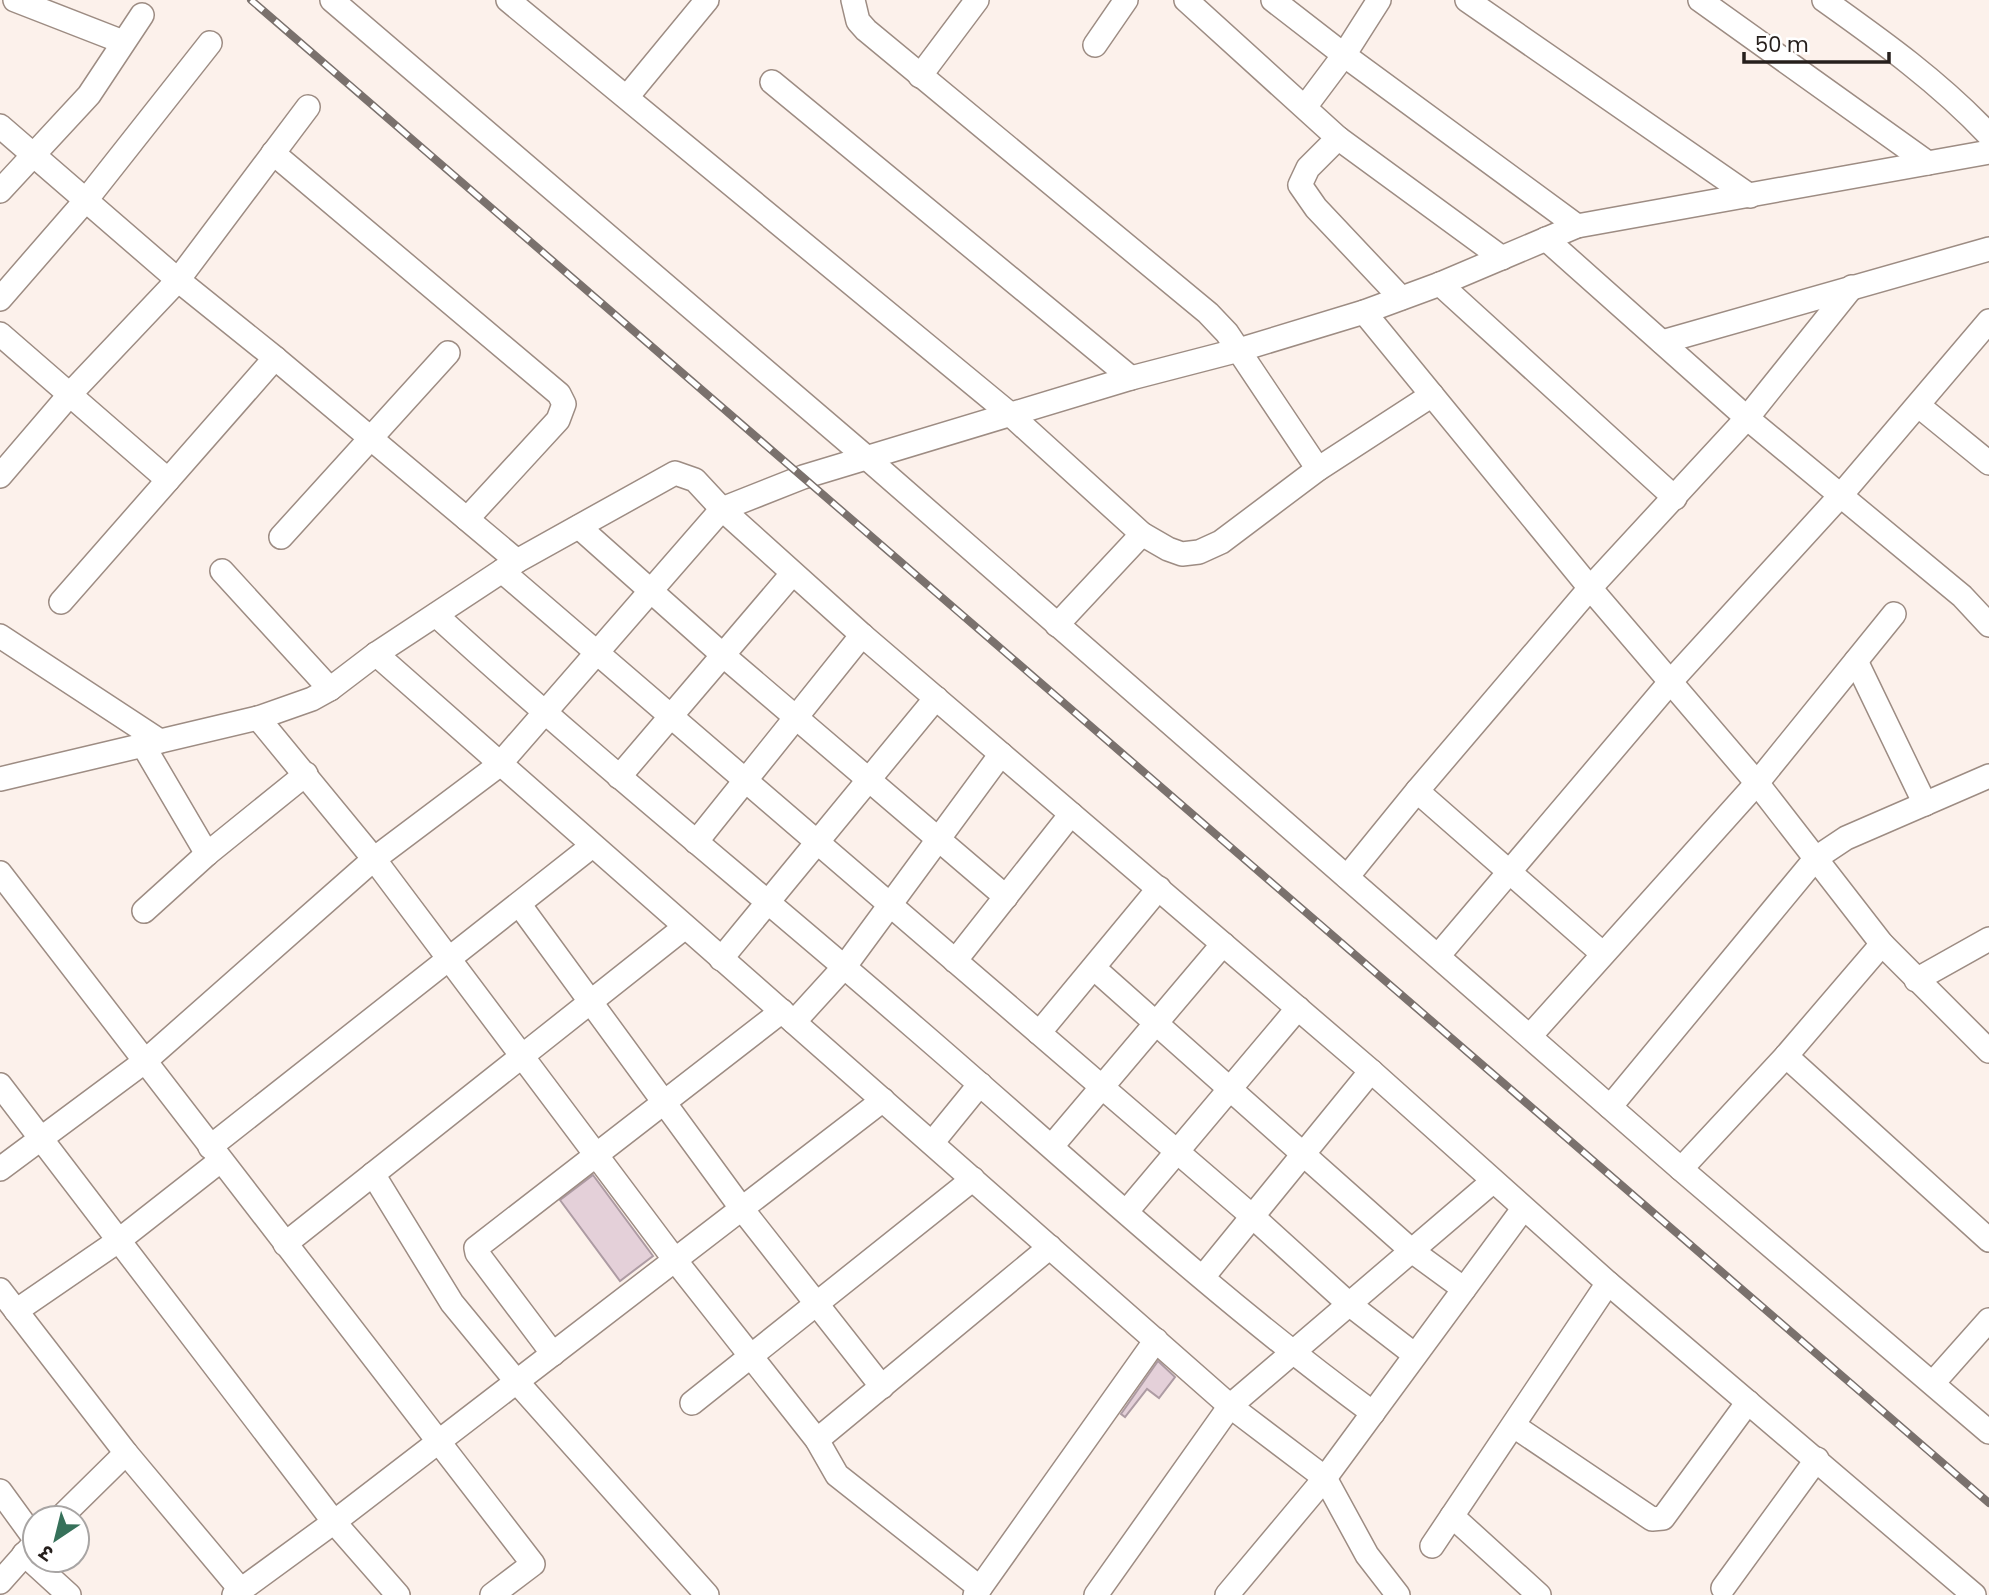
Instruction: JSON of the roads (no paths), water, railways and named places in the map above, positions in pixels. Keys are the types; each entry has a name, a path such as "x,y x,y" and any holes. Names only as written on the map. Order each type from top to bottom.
{"street":[{"path":"15,0 124,43"},
{"path":"332,0 867,458 1681,1169 1989,1432"},
{"path":"508,0 1011,415 1142,534 1182,554 1199,552 1221,542 1318,469 1432,395"},
{"path":"627,96 707,0"},
{"path":"853,0 858,22 920,76 1188,294 1227,332 1318,469"},
{"path":"920,76 977,0"},
{"path":"1095,45 1126,0"},
{"path":"1186,0 1338,138 1502,258"},
{"path":"1273,0 1577,226"},
{"path":"1305,107 1344,55 1379,0"},
{"path":"1467,0 1750,196"},
{"path":"1700,0 1928,163"},
{"path":"1824,0 1916,66 1953,97 1989,135"},
{"path":"0,191 89,95 142,15"},
{"path":"0,299 86,200 210,43"},
{"path":"772,82 1131,378"},
{"path":"0,476 71,393 178,281 308,107"},
{"path":"0,126 178,281 275,358 467,519 510,566 598,653 1252,1216 1349,1304 1415,1355"},
{"path":"1338,138 1308,168 1300,185 1316,208 1401,298"},
{"path":"0,1169 145,1062 374,859 499,765 654,591 722,509 803,477 1131,378 1239,350 1364,312 1440,285 1577,226 1989,152"},
{"path":"273,153 559,394 564,404 558,420 467,519"},
{"path":"1546,239 1747,418 1962,596 1989,625"},
{"path":"1662,342 1989,248"},
{"path":"1440,285 1675,498"},
{"path":"1347,877 1590,587 1747,418 1852,287"},
{"path":"1364,312 1590,587 1758,783 1882,944 1989,1051"},
{"path":"1438,956 1672,680 1841,495 1989,321"},
{"path":"0,334 168,480"},
{"path":"281,537 448,353"},
{"path":"61,602 275,358"},
{"path":"1919,406 1989,463"},
{"path":"0,779 258,718 330,689 376,654 510,566 675,473 682,473 695,480 792,574 1371,1071 1608,1283 1975,1595"},
{"path":"579,527 724,656 798,716 1006,897"},
{"path":"1057,625 1142,534"},
{"path":"222,571 330,689"},
{"path":"619,777 792,574"},
{"path":"1530,1036 1758,783 1894,614"},
{"path":"436,615 544,714 845,966 1291,1354 1373,1413"},
{"path":"696,842 862,635"},
{"path":"0,636 152,743 207,854"},
{"path":"376,654 1230,1406 1325,1478 1367,1555 1398,1595"},
{"path":"1856,661 1925,804"},
{"path":"721,959 936,698"},
{"path":"258,718 374,859 675,1260 817,1440 837,1475 978,1592 1156,1340"},
{"path":"553,1354 477,1254 476,1248 665,1102 788,1016 845,966 1001,754"},
{"path":"144,911 207,854 306,774"},
{"path":"1610,1107 1816,858 1846,838 1989,776"},
{"path":"1417,792 1602,954"},
{"path":"955,961 1071,814"},
{"path":"16,1311 118,1241 215,1154 449,960 592,846"},
{"path":"0,873 533,1564 492,1595"},
{"path":"1039,1033 1095,969 1159,888"},
{"path":"519,904 742,1209 882,1387"},
{"path":"285,1244 685,927"},
{"path":"1916,980 1989,939"},
{"path":"1052,1146 1223,944"},
{"path":"1681,1169 1786,1056 1882,944"},
{"path":"1095,969 1412,1251 1464,1289"},
{"path":"1127,1211 1298,1008"},
{"path":"1786,1056 1989,1240"},
{"path":"1203,1277 1371,1071"},
{"path":"932,1143 980,1084"},
{"path":"0,1085 334,1522 398,1595"},
{"path":"0,1290 237,1592 438,1443 883,1100"},
{"path":"373,1174 452,1303 517,1382 700,1592"},
{"path":"692,1403 749,1354 973,1179"},
{"path":"1096,1595 1230,1406 1492,1182"},
{"path":"1227,1595 1325,1478 1523,1209"},
{"path":"817,1440 1050,1247"},
{"path":"1432,1546 1608,1283"},
{"path":"1933,1383 1989,1320"},
{"path":"1514,1426 1652,1519 1663,1518 1748,1402"},
{"path":"74,1504 126,1453"},
{"path":"1723,1588 1817,1460"},
{"path":"0,1491 21,1528"},
{"path":"1452,1516 1539,1595"},
{"path":"0,1582 21,1557"},
{"path":"53,1574 69,1595"}],"railway":[{"path":"251,0 1989,1503"}]}
